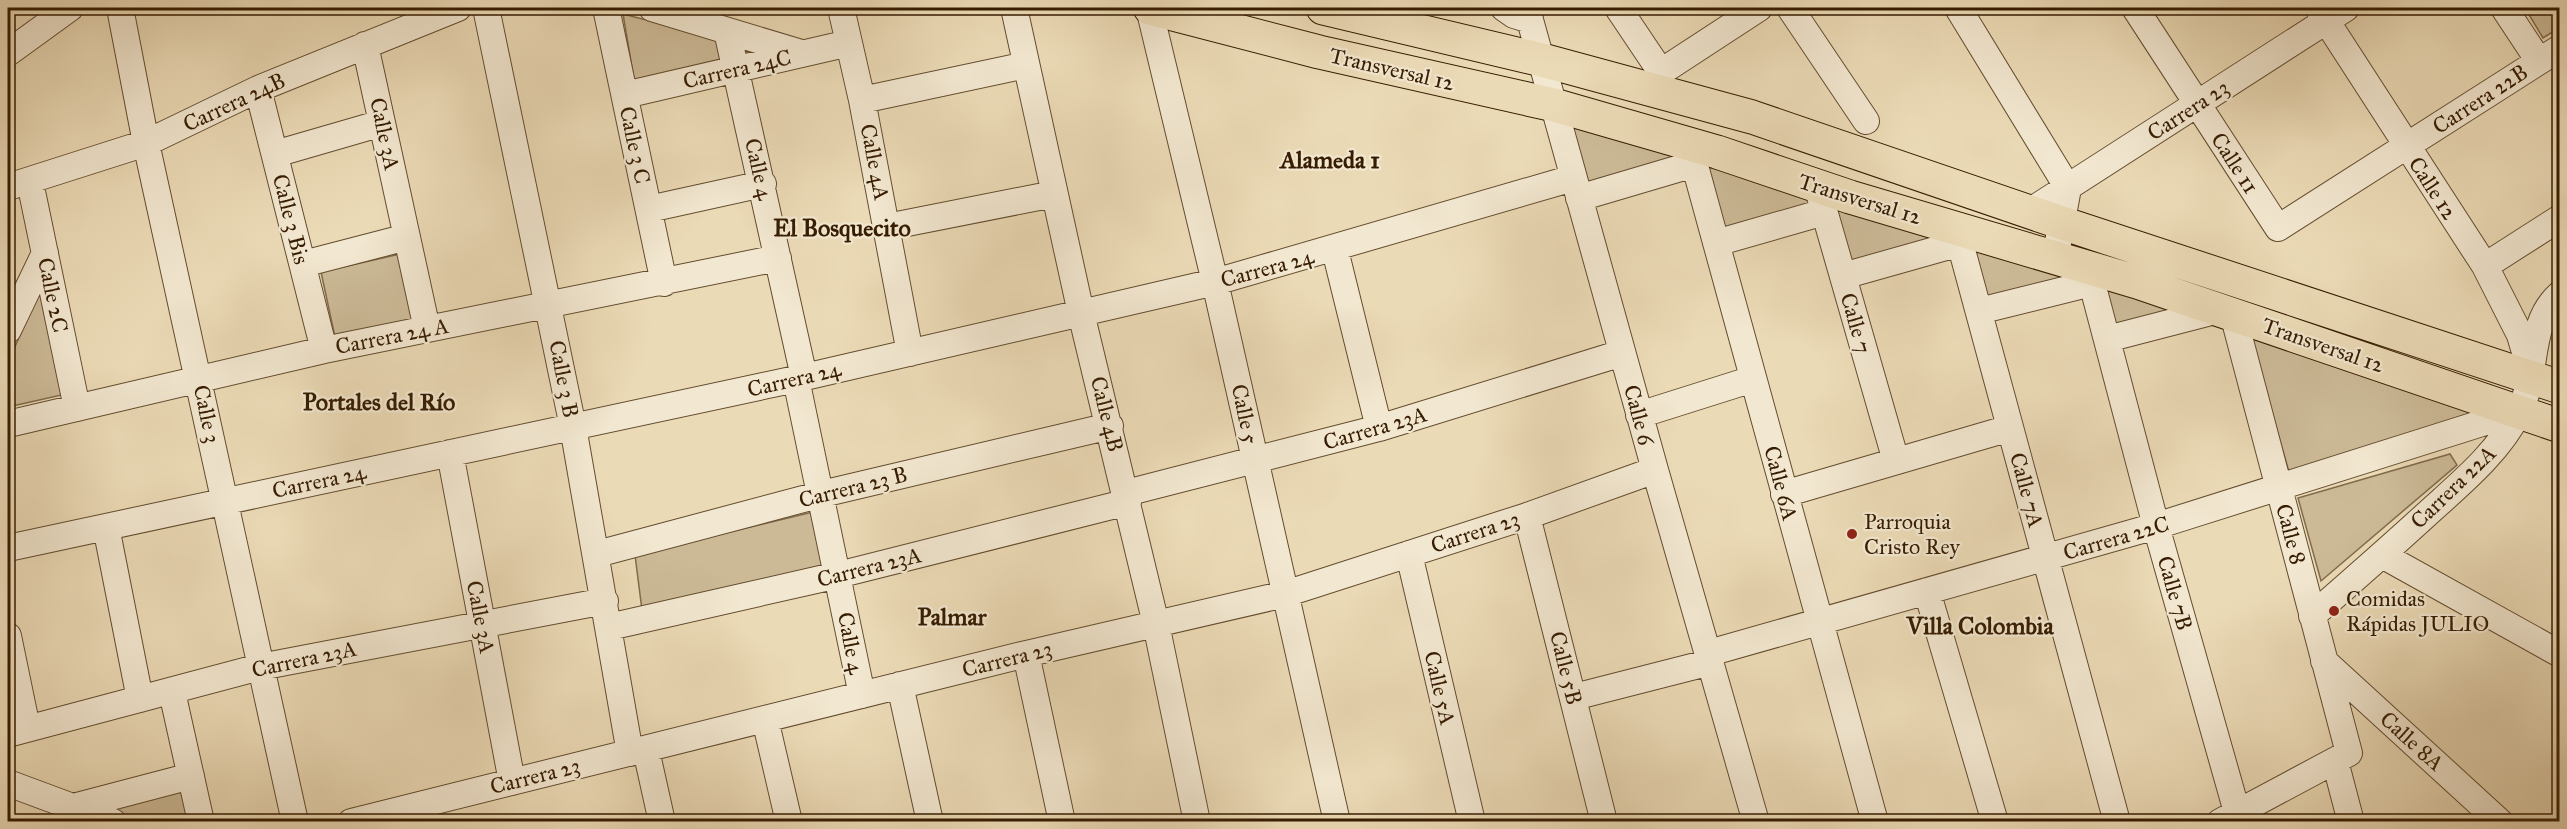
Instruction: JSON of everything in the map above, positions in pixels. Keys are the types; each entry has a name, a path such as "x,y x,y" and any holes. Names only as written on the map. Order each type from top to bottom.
{"main road":[{"name":"Transversal 12","path":"1150,8 1319,52 1554,105 1821,199 1958,236 2055,259 2090,276 2226,312 2559,426"},
{"name":"Transversal 12","path":"1323,8 1364,13 1752,117 2062,223 2546,381"}],"street":[{"path":"8,32 69,8"},
{"path":"8,53 69,8"},
{"name":"Calle 3","path":"120,8 146,143 200,379 295,822"},
{"name":"Carrera 24B","path":"19,184 146,143 258,89 458,8"},
{"name":"Calle 3 B","path":"486,8 549,306 609,627 638,752 662,822"},
{"name":"Calle 3 C","path":"606,8 664,283"},
{"path":"652,8 803,54"},
{"name":"Calle 4A","path":"841,8 862,100 910,352"},
{"name":"Calle 4B","path":"1014,8 1081,313 1156,624 1197,822"},
{"name":"Calle 5","path":"1150,8 1215,282 1336,822"},
{"path":"1504,8 1514,15 1530,14"},
{"path":"1618,8 1661,72 1759,8"},
{"path":"1790,8 1866,121"},
{"path":"1958,8 2068,188 2055,259"},
{"name":"Calle 11","path":"2135,8 2278,228"},
{"path":"2504,8 2549,55"},
{"name":"Carrera 23","path":"2029,212 2197,104 2330,12"},
{"name":"Calle 12","path":"2330,12 2406,147 2485,266 2546,381"},
{"name":"Calle 6","path":"1530,14 1639,415 1755,821"},
{"name":"Calle 4","path":"727,31 763,184 862,695"},
{"name":"Carrera 24C","path":"625,95 849,43"},
{"name":"Calle 3A","path":"365,45 427,329"},
{"name":"Carrera 22B","path":"2278,228 2549,55"},
{"path":"862,100 1026,65"},
{"name":"Calle 3 Bis","path":"258,89 324,350"},
{"path":"275,154 382,123"},
{"name":"Carrera 24","path":"8,548 800,378 1215,282 1576,188 1691,154"},
{"name":"Calle 6A","path":"1691,154 1875,822"},
{"name":"Calle 2C","path":"19,184 45,253 76,408"},
{"path":"649,209 763,184"},
{"path":"887,227 1054,194"},
{"path":"1716,243 1821,199"},
{"name":"Calle 7","path":"1821,199 1896,461"},
{"path":"2485,266 2559,218"},
{"path":"1843,276 1958,236"},
{"name":"Calle 7A","path":"1958,236 2117,822"},
{"path":"303,264 407,237"},
{"path":"1335,250 1379,428"},
{"path":"8,330 45,253"},
{"name":"Carrera 24 A","path":"8,424 324,350 664,283 778,258"},
{"path":"1978,311 2090,276"},
{"name":"Calle 7B","path":"2090,276 2156,526 2228,817"},
{"name":"Carrera 22A","path":"2313,616 2490,455 2520,411 2546,381 2537,336 2545,310 2559,294"},
{"path":"2107,339 2226,312"},
{"name":"Calle 8","path":"2226,312 2279,489 2324,661 2342,757 2350,822"},
{"name":"Carrera 23A","path":"609,627 837,575 1127,497 1379,428 1622,353"},
{"path":"1639,415 1753,379"},
{"name":"Carrera 22C","path":"1574,697 1710,658 1820,622 2279,489 2520,411"},
{"name":"Carrera 23 B","path":"597,554 822,494 1110,426"},
{"path":"1784,494 2010,428"},
{"name":"Calle 3A","path":"450,453 512,782"},
{"name":"Carrera 23","path":"351,822 420,814 512,782 1026,654 1285,594 1527,516 1655,470"},
{"name":"Calle 5B","path":"1527,516 1604,822"},
{"path":"106,527 140,699"},
{"name":"Calle 5A","path":"1408,554 1472,822"},
{"path":"2382,555 2559,654"},
{"path":"1927,591 1995,822"},
{"name":"Carrera 23A","path":"17,731 260,667 605,601"},
{"path":"8,636 17,731"},
{"path":"1026,654 1062,822"},
{"name":"Calle 8A","path":"2324,661 2500,822"},
{"name":"Calle 4","path":"900,685 930,822"},
{"path":"172,692 201,822"},
{"path":"765,719 789,822"},
{"path":"2228,817 2342,757"},
{"path":"73,807 192,780"},
{"path":"8,783 113,822"}],"shaded area":[{"path":"2525,8 2559,8 2559,28 2543,38"},
{"path":"623,14 720,39 726,63 635,85"},
{"path":"1567,121 1685,157 1586,189"},
{"path":"1704,166 1808,193 1813,206 1724,230"},
{"path":"1830,201 1950,239 1848,265"},
{"path":"1974,247 2076,276 1987,298"},
{"path":"400,254 413,322 335,337 321,272"},
{"path":"2100,281 2186,308 2114,329"},
{"path":"42,287 66,394 8,407 8,362"},
{"path":"2249,334 2474,412 2289,472"},
{"path":"2450,454 2457,465 2321,581 2298,498"},
{"path":"813,512 826,565 642,610 635,555"},
{"path":"186,786 196,821 141,821 107,810"}],"place":[{"name":"Parroquia Cristo Rey","path":"1852,534"},
{"name":"Comidas Rápidas JULIO","path":"2334,611"}],"district":[{"name":"Alameda 1","path":"1330,160"},
{"name":"El Bosquecito","path":"842,228"},
{"name":"Portales del Río","path":"379,402"},
{"name":"Palmar","path":"952,617"},
{"name":"Villa Colombia","path":"1980,626"}]}
